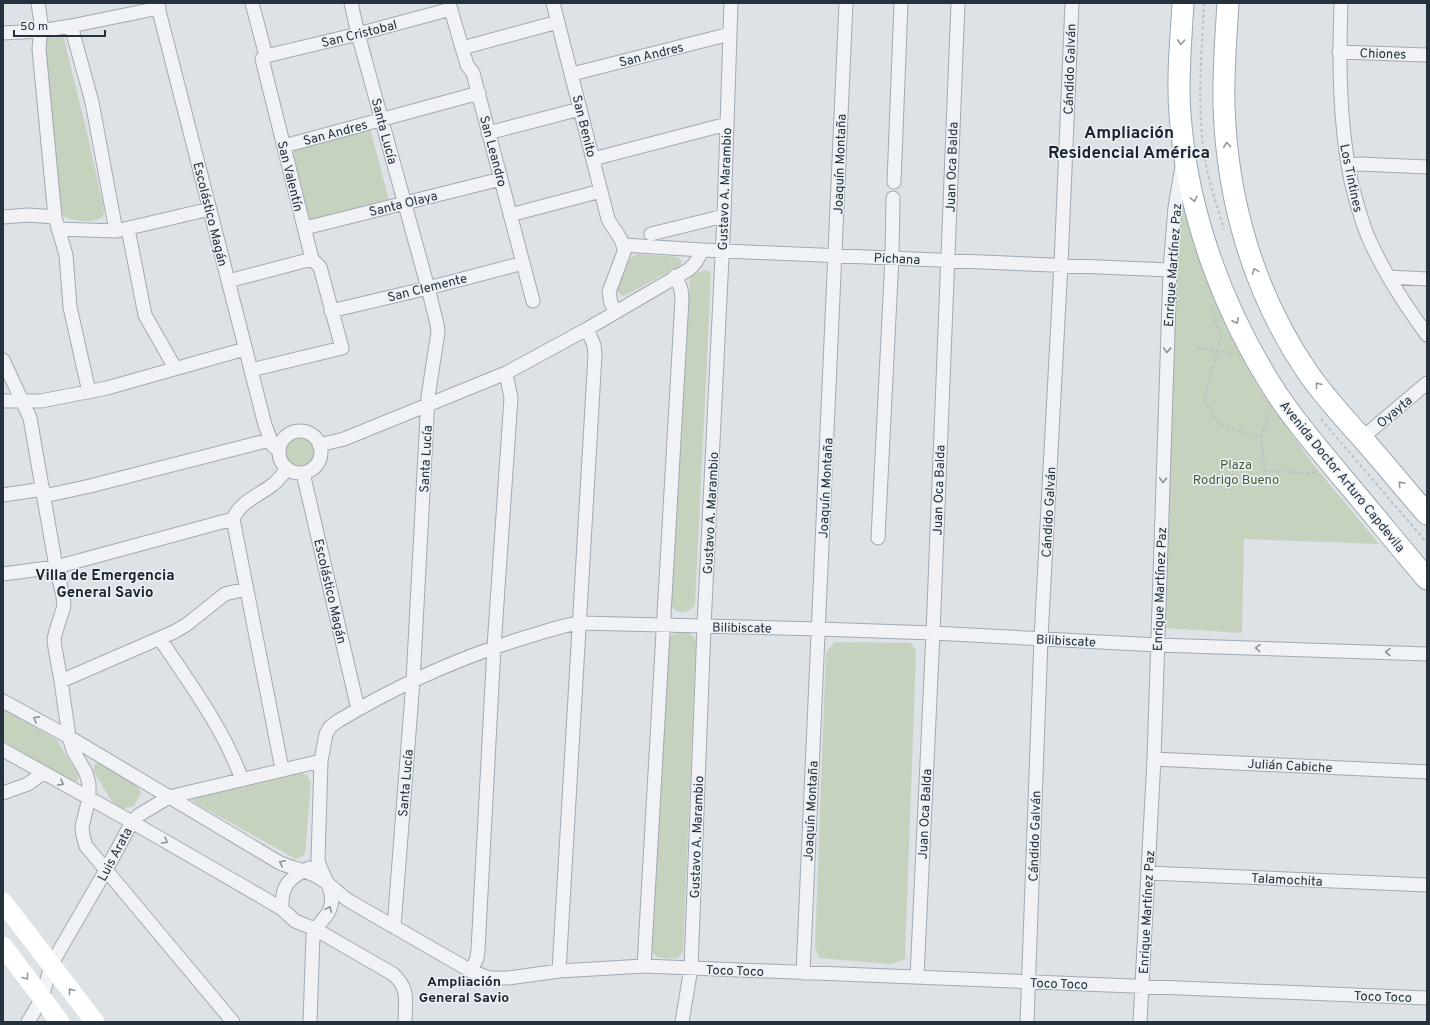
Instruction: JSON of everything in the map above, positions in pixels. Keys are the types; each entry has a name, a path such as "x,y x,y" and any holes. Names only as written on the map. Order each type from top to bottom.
{"main road":[{"name":"Avenida Doctor Arturo Capdevila","path":"1183,3 1179,94 1182,139 1202,232 1213,267 1250,351 1278,395 1304,431 1427,579"},
{"path":"1228,3 1224,104 1225,129 1234,198 1254,270 1270,306 1308,373 1341,415 1427,514"},
{"path":"3,902 95,1022"},
{"path":"3,946 60,1022"}],"street":[{"path":"38,3 41,23 39,49 56,223 66,255 70,307 88,392"},
{"name":"San Valentín","path":"251,370 342,348 320,268 312,259 262,59 266,56 252,3"},
{"name":"Santa Lucía","path":"351,3 358,34 428,288 438,332 428,391 413,681 394,927"},
{"name":"San Benito","path":"553,3 608,219 612,228 620,237 624,245"},
{"name":"Gustavo A. Marambio","path":"682,1022 691,968 704,626 724,216 731,3"},
{"name":"Joaquín Montaña","path":"803,972 846,3"},
{"path":"894,182 901,3"},
{"name":"Juan Oca Balda","path":"917,978 933,633 958,3"},
{"name":"Cándido Galván","path":"1027,1022 1041,638 1061,264 1072,3"},
{"name":"Los Tintines","path":"1341,3 1339,52 1343,134 1348,165 1360,215 1368,239 1389,277 1427,335"},
{"path":"3,33 40,31 71,26 158,6"},
{"name":"Escolástico Magán","path":"158,6 265,426 273,446 278,450 282,464 287,469"},
{"name":"San Cristobal","path":"266,56 358,34 450,6"},
{"name":"San Leandro","path":"450,6 467,65 473,73 479,93 488,133 533,301"},
{"path":"462,48 558,22"},
{"path":"71,26 92,102 122,230 145,315 175,368"},
{"name":"San Andres","path":"572,74 730,34"},
{"name":"Chiones","path":"1339,52 1427,55"},
{"name":"San Andres","path":"284,146 479,93"},
{"path":"488,133 580,109"},
{"path":"594,160 727,124"},
{"name":"Enrique Martínez Paz","path":"1140,1022 1154,758 1170,270 1179,181 1182,164 1185,157"},
{"path":"1348,165 1360,164 1427,167"},
{"name":"Santa Olaya","path":"304,228 501,179"},
{"path":"510,215 601,191"},
{"path":"878,538 892,257 893,198"},
{"path":"3,217 28,215 56,223 122,230 210,209"},
{"path":"651,234 724,216"},
{"path":"616,312 611,303 609,292 624,252 624,245"},
{"name":"Pichana","path":"624,245 722,251 1061,264 1170,270"},
{"path":"319,445 344,439 506,373 587,329 693,266 699,258 702,250"},
{"path":"228,281 312,259"},
{"name":"San Clemente","path":"332,311 523,263"},
{"path":"644,966 682,299 681,289 675,276"},
{"path":"1389,277 1427,279"},
{"path":"560,971 595,355 594,345 587,329"},
{"path":"3,401 40,401 88,392 245,349"},
{"path":"3,360 24,402 30,418 64,606 54,639 68,737 73,750 86,773 89,784 89,798 82,827 86,846 233,1022"},
{"path":"471,971 477,958 478,950 494,647 512,398 506,373"},
{"name":"Oyayta","path":"1362,438 1427,383"},
{"path":"265,426 281,431 308,432 314,436 319,445 320,455 314,468 308,472 293,472 287,469 279,480 241,505 236,511 233,519 282,769"},
{"path":"278,450 284,438 289,433 295,431"},
{"path":"3,495 43,493 105,482 270,440"},
{"name":"Escolástico Magán","path":"303,473 358,709"},
{"path":"3,574 56,568 233,519"},
{"path":"61,680 160,639 186,625 225,594 246,589"},
{"name":"Bilibiscate","path":"318,860 321,761 326,734 330,727 358,709 413,681 494,647 570,624 663,624 818,628 1157,645 1427,654"},
{"path":"160,639 194,690 229,749 242,780"},
{"path":"3,701 68,737 280,863 304,870 330,885"},
{"path":"3,750 132,822 282,909 295,921 315,930 393,974 401,980 406,995 405,1022"},
{"name":"Julián Cabiche","path":"1154,758 1427,772"},
{"name":"Luis Arata","path":"28,1022 42,998 51,965 132,822 139,816 169,798 282,769 321,761"},
{"path":"3,793 28,784 43,773"},
{"path":"282,909 282,899 285,886 290,880 318,860 320,867 330,885 332,902 326,917 315,930 312,945 310,1022"},
{"name":"Talamochita","path":"1148,872 1427,886"},
{"name":"Toco Toco","path":"330,885 343,898 471,971 489,978 560,971 644,966 1427,998"}],"path":[{"path":"1210,304 1221,337 1204,399 1218,423 1261,438"},
{"path":"1198,348 1237,353"},
{"path":"1270,411 1261,438 1265,471 1313,473 1326,471 1333,466"}],"green space":[{"path":"59,34 64,39 104,210 103,217 89,221 72,219 63,216 61,211 42,41 44,37"},
{"path":"370,128 389,201 310,221 292,148"},
{"name":"Plaza Rodrigo Bueno","path":"1183,182 1198,252 1228,331 1260,390 1313,464 1379,544 1244,539 1242,633 1164,628 1176,252"},
{"path":"638,254 678,257 681,260 681,265 624,296 619,294 616,289 631,257"},
{"path":"705,270 709,271 711,275 695,605 685,612 678,612 671,603 690,279 692,275"},
{"path":"300,437 306,438 314,446 314,458 306,466 300,467 294,466 286,458 285,452 286,446 294,438"},
{"path":"676,633 689,633 695,638 696,642 683,952 677,958 661,958 655,955 650,948 669,640 670,636"},
{"path":"835,642 911,643 916,651 905,959 890,964 819,958 815,947 826,652"},
{"path":"3,709 57,740 78,775 78,781 72,781 3,741"},
{"path":"100,763 137,785 141,793 134,806 123,809 115,806 93,771 95,764"},
{"path":"301,773 307,775 311,782 305,854 296,859 192,800 196,797"}],"district":[{"name":"Ampliación Residencial América","path":"1129,142"},
{"name":"Villa de Emergencia General Savio","path":"105,584"},
{"name":"Ampliación General Savio","path":"464,990"}]}
